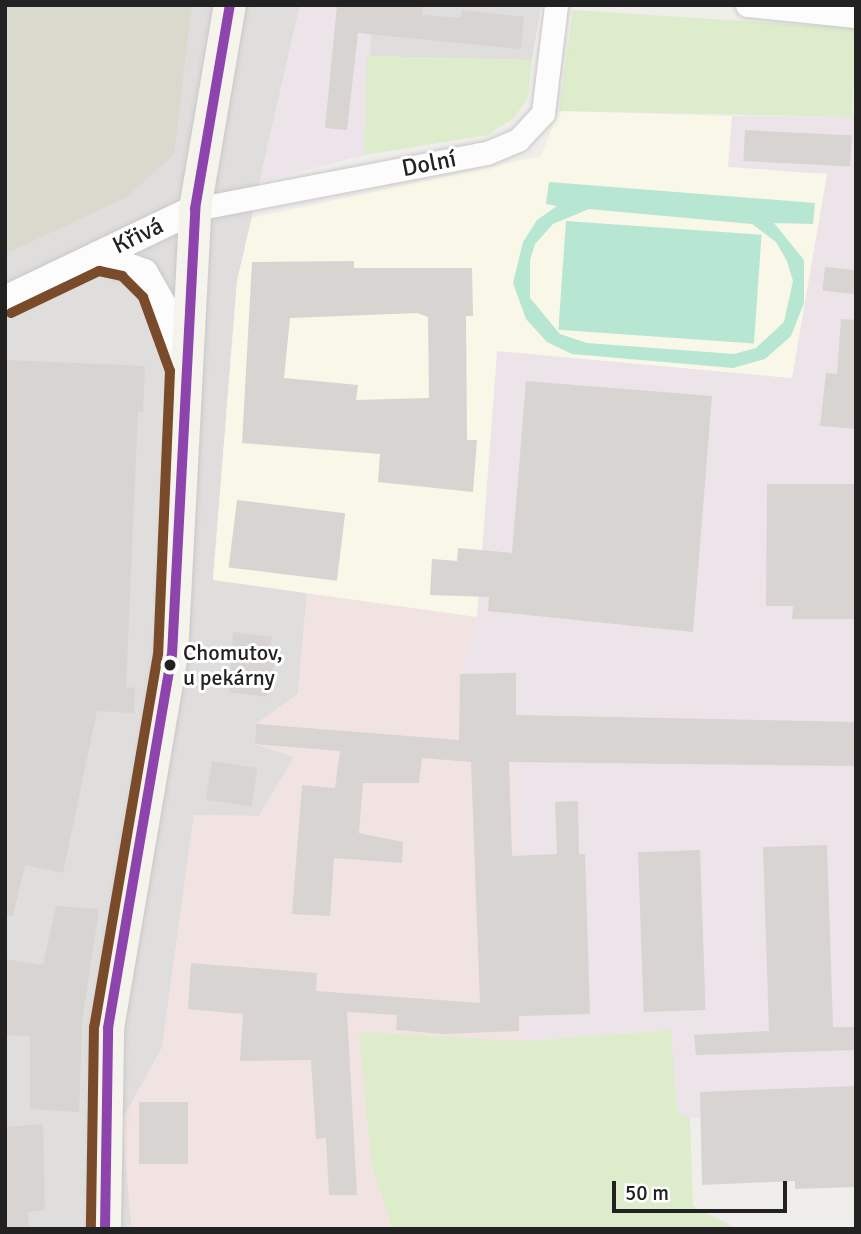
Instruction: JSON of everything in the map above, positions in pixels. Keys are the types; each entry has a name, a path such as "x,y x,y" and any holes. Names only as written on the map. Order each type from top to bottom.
{"main road":[{"path":"105,1229 108,1028 172,655 184,369 194,209 230,5"}],"street":[{"name":"Dolní","path":"194,209 487,153 518,139 543,113 556,5"},
{"path":"747,5 856,16"},
{"name":"Křivá","path":"5,300 194,209"},
{"path":"97,256 144,273 167,313 184,369"}],"shaded area":[{"path":"5,5 300,5 237,281 213,579 307,593 298,694 256,724 255,744 294,757 259,816 194,815 162,1048 122,1120 132,1229 5,1229"},
{"path":"5,5 192,5 174,154 127,197 5,254"},
{"path":"300,5 373,5 364,155 260,182"},
{"path":"373,5 541,5 532,60 367,56"},
{"path":"856,100 856,1111 690,1118 677,1113 670,1030 525,1041 514,762 460,674 477,617 497,350 791,378 827,175 728,167 732,116 852,117"},
{"path":"559,111 732,116 728,167 827,174 792,378 497,351 477,617 213,580 237,281 252,218 541,156"},
{"path":"307,593 477,617 460,674 459,761 514,762 525,1041 483,1040 372,1166 392,1229 132,1229 122,1120 162,1048 194,815 259,816 294,757 255,744 256,724 298,694"}],"green space":[{"path":"573,10 856,28 852,117 559,111"},
{"path":"367,56 532,60 528,98 514,118 488,135 364,155"},
{"path":"549,182 815,203 813,224 774,223 804,260 804,303 791,336 765,359 733,368 572,354 547,342 526,319 513,283 523,242 537,220 557,206 546,204","holes":["589,209 752,224 776,242 787,261 793,281 784,322 756,348 734,354 587,343 560,334 530,298 530,260 535,244 553,224"]},
{"path":"566,221 762,235 754,343 558,330"},
{"path":"671,1030 677,1112 690,1118 693,1206 738,1229 392,1229 372,1166 359,1032 525,1041"}],"building":[{"path":"337,5 423,5 422,15 461,18 462,10 524,17 521,49 358,33 347,130 325,128"},
{"path":"745,130 852,136 850,167 743,161"},
{"path":"354,261 354,268 472,268 473,316 466,316 467,440 477,440 473,492 378,482 380,454 242,443 252,262","holes":["417,313 428,317 429,398 356,400 358,385 284,378 290,318"]},
{"path":"825,267 856,270 853,294 822,291"},
{"path":"841,319 856,320 856,429 820,426 826,373 837,374"},
{"path":"5,360 145,366 143,412 138,411 126,687 135,688 134,713 97,711 63,873 25,865 13,916 5,916"},
{"path":"526,381 712,396 693,632 488,611 489,597 430,595 432,559 457,561 458,548 512,553"},
{"path":"767,484 856,484 856,619 792,619 793,606 766,606"},
{"path":"237,500 345,513 337,581 229,567"},
{"path":"233,632 272,637 269,657 276,658 267,697 229,692"},
{"path":"516,673 516,715 856,722 856,766 509,762 512,856 557,854 555,802 578,801 579,854 585,854 590,1014 519,1016 519,1031 444,1034 396,1030 397,1015 347,1012 357,1195 329,1195 326,1138 316,1139 311,1060 240,1061 243,1014 188,1009 191,963 317,973 316,991 480,1003 471,762 422,758 419,783 363,783 359,833 403,842 402,863 334,858 330,916 292,914 302,785 335,788 340,751 255,744 256,724 459,740 460,674"},
{"path":"212,761 257,768 251,807 206,800"},
{"path":"827,845 833,1027 856,1027 856,1050 696,1055 694,1035 769,1031 763,847"},
{"path":"700,850 706,1010 644,1012 638,852"},
{"path":"56,906 99,909 82,1022 79,1112 30,1109 30,1036 5,1035 5,959 43,965"},
{"path":"856,1086 856,1187 795,1189 795,1181 702,1185 700,1092"},
{"path":"139,1102 188,1102 188,1164 139,1164"},
{"path":"43,1124 45,1210 28,1212 29,1229 5,1229 5,1127"}],"transit line":[{"path":"105,1229 108,1028 172,655 195,209 230,5"},
{"path":"11,313 99,271 122,276 143,297 170,371 158,654 94,1027 91,1229"}],"place":[{"name":"Chomutov, u pekárny","path":"170,665"}]}
